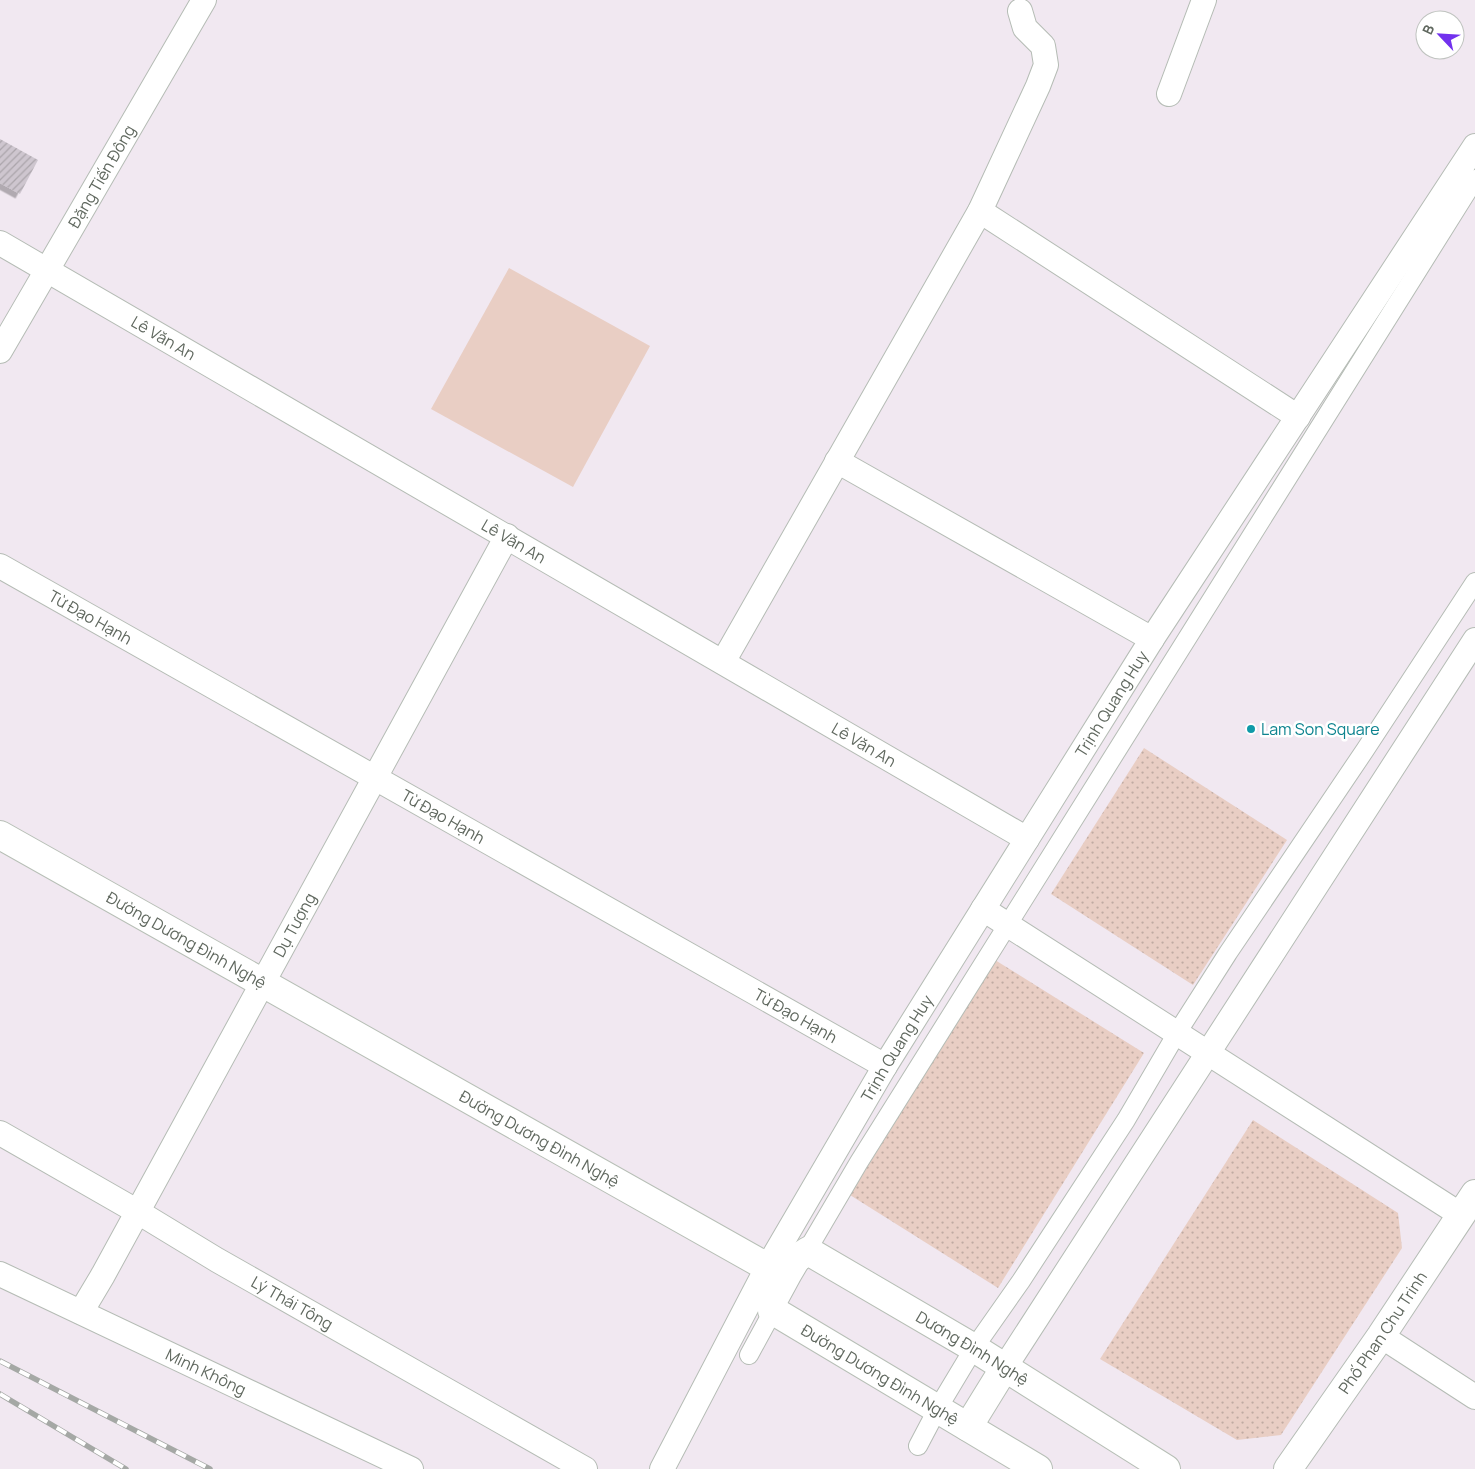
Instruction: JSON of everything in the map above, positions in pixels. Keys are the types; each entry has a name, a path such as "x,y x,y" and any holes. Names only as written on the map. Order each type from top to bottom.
{"main road":[{"name":"Đường Dương Đình Nghệ","path":"0,835 772,1270"},
{"name":"Phố Phan Chu Trinh","path":"1288,1469 1381,1336 1468,1204"},
{"path":"772,1310 772,1270 808,1251"},
{"name":"Dương Đình Nghệ","path":"808,1251 974,1348 1166,1469"},
{"name":"Đường Dương Đình Nghệ","path":"772,1310 1038,1469"},
{"path":"968,1426 1005,1367"}],"street":[{"name":"Đặng Tiến Đông","path":"0,351 204,0"},
{"path":"1169,94 1204,0"},
{"path":"723,662 980,211 1038,86 1046,65 1043,46 1025,28 1020,11"},
{"name":"Trịnh Quang Huy","path":"662,1469 885,1066 1152,639 1475,146"},
{"path":"749,1354 772,1310 859,1162 1475,179"},
{"path":"980,211 1298,417"},
{"name":"Lê Văn An","path":"0,243 1027,839"},
{"path":"837,462 1152,639"},
{"name":"Dụ Tượng","path":"81,1312 138,1212 507,536"},
{"name":"Từ Đạo Hạnh","path":"0,566 885,1066"},
{"path":"918,1446 974,1348 1021,1281 1126,1120 1177,1033 1228,952 1365,750 1475,582"},
{"path":"1005,1367 1475,640"},
{"path":"983,909 1208,1053 1468,1204"},
{"name":"Lý Thái Tông","path":"0,1133 138,1212 217,1260 584,1469"},
{"name":"Minh Không","path":"0,1274 411,1469"},
{"path":"1381,1336 1475,1397"}],"shaded area":[{"path":"509,268 650,346 573,487 431,409"},
{"path":"1144,748 1287,840 1193,985 1051,894"},
{"path":"995,960 1144,1053 998,1288 850,1195"},
{"path":"1253,1120 1398,1213 1402,1248 1281,1435 1237,1440 1100,1359"}],"building":[{"path":"0,139 38,160 20,194 0,183"}],"railway":[{"path":"0,1361 210,1469"},
{"path":"0,1394 126,1469"}],"place":[{"name":"Lam Son Square","path":"1251,729"}]}
